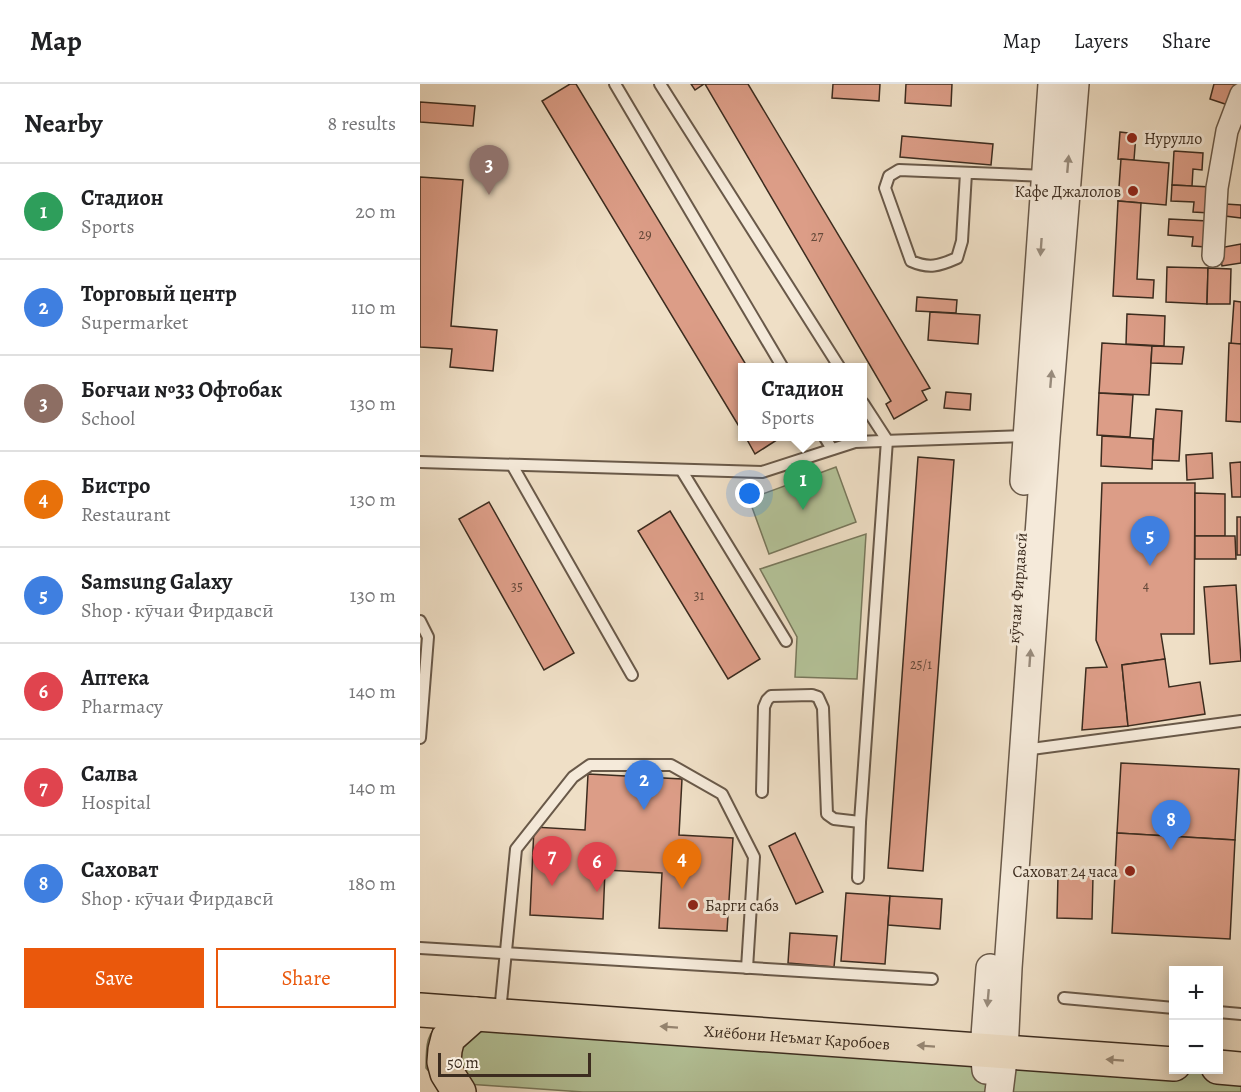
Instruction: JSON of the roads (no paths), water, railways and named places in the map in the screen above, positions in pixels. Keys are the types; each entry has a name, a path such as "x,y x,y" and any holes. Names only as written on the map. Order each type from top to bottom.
{"highway":[{"name":"Хиёбони Неъмат Қаробоев","path":"420,1010 1169,1064"},
{"path":"459,1092 447,1073 444,1062 448,1038 487,1014"},
{"path":"1223,1067 1241,1069"}],"street":[{"name":"кӯчаи Фирдавсӣ","path":"989,1092 1008,968 1024,750 1046,176 1052,84"},
{"name":"кӯчаи Фирдавсӣ","path":"994,1051 1037,437 1075,84"},
{"path":"1213,255 1217,188 1227,131 1241,94"},
{"path":"994,1051 999,1092"}],"lane":[{"path":"615,84 780,363"},
{"path":"660,84 837,363"},
{"path":"966,173 962,241 957,258 940,266 923,266 911,261 885,188 889,176 899,170 1046,176"},
{"path":"858,878 886,440 867,409"},
{"path":"420,462 762,472 855,442 1037,437"},
{"path":"827,441 832,449"},
{"path":"512,465 632,675"},
{"path":"682,471 786,641"},
{"path":"420,621 428,637 420,738"},
{"path":"762,792 764,707 767,700 771,696 812,695 818,697 823,708 827,814 834,819 860,822"},
{"path":"1024,750 1241,721"},
{"path":"487,1014 505,953 516,849 573,777 590,765 671,765 723,794 754,857 747,968"},
{"path":"420,948 932,979"},
{"path":"1064,998 1169,1008"},
{"path":"1223,1012 1241,1014"}],"place":[{"name":"Нурулло","path":"1132,138"},
{"name":"Кафе Джалолов","path":"1133,191"},
{"name":"Боғчаи №33 Офтобак","path":"489,195"},
{"name":"Стадион","path":"803,510"},
{"name":"Samsung Galaxy","path":"1150,566"},
{"name":"Торговый центр","path":"644,810"},
{"name":"Саховат","path":"1171,850"},
{"name":"Саховат 24 часа","path":"1130,871"},
{"name":"Салва","path":"552,886"},
{"name":"Бистро","path":"682,889"},
{"name":"Аптека","path":"597,892"},
{"name":"Барги сабз","path":"693,905"}]}
